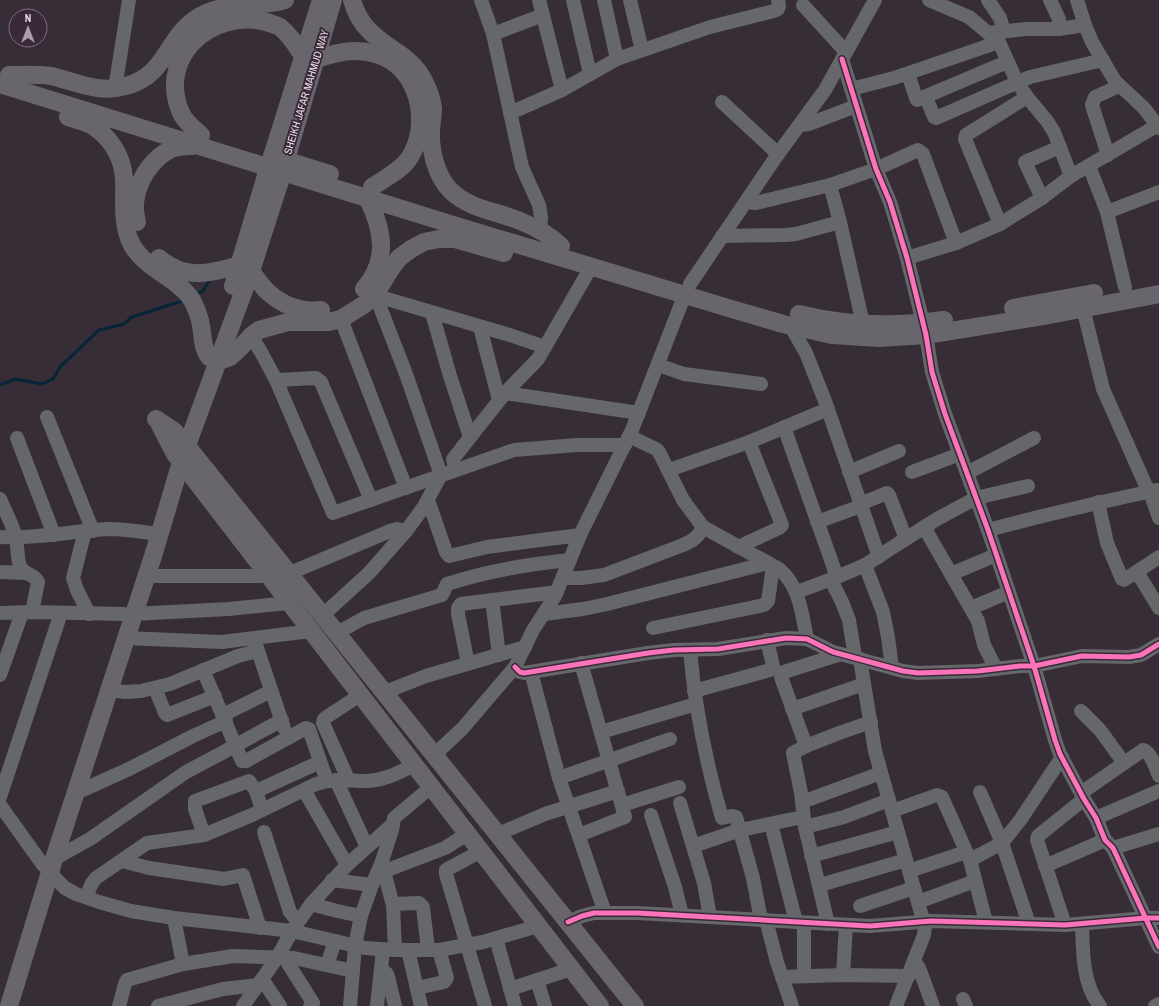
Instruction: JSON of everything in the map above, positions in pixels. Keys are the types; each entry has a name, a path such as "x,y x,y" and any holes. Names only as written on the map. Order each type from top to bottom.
{"main road":[{"path":"4,79 51,76 95,88 114,89 126,86 138,82 154,71 166,56 184,28 196,18 211,10 228,5 267,4 285,0"},
{"name":"SHEIKH JAFAR MAHMUD WAY","path":"310,58 321,0"},
{"name":"SHEIKH JAFAR MAHMUD WAY","path":"181,450 245,268 310,58 333,0"},
{"path":"352,0 359,18 366,28 375,37 407,60 422,76 432,104 433,118 431,130 434,160 439,173 447,186 457,196 475,207 520,221 550,236 559,251 591,266 818,319 924,329 1082,308 1159,294"},
{"path":"198,140 181,113 177,100 175,81 177,66 183,51 201,28 226,16 256,16 269,20 281,28 310,58 349,51 378,54 390,60 401,70 411,83 418,96 420,108 420,124 417,142 409,158 370,193"},
{"path":"4,79 370,193 687,289 735,310 790,325 840,335 879,338 985,314 1159,281"},
{"path":"4,79 38,107 91,125 110,141 116,150 122,165 124,180 124,215 126,228 132,245 148,264 180,287 187,294 192,301 201,324 204,348 214,359 230,357 259,330 288,322 328,322 341,318 377,297 399,258 424,242 455,239 531,259 542,259 559,251"},
{"path":"198,140 169,150 154,162 144,175 138,187 135,204 140,234 147,246 156,256 167,265 179,271 205,274 245,268 268,292 296,309 319,310 346,304 362,292 374,275 381,254 381,233 370,193"},
{"path":"9,1006 49,865 65,792 128,614 151,533 181,450"},
{"path":"181,450 290,573 634,1006"},
{"path":"0,997 76,792 110,690 125,638 128,614 146,576 181,450"},
{"path":"181,450 268,576 600,1006"}],"street":[{"path":"114,89 129,0"},
{"path":"483,0 494,34 522,167 539,205 541,217 540,231"},
{"path":"539,0 562,90"},
{"path":"573,0 590,74"},
{"path":"604,0 617,59"},
{"path":"630,0 642,50"},
{"path":"510,113 562,90 617,59 710,27 774,11 780,6 778,0"},
{"path":"434,755 462,729 515,667 533,630 557,592 580,535 627,440 687,289 778,154 801,125 825,90 875,0"},
{"path":"988,0 1000,18 1001,36 1007,62 1017,82 1027,97 1054,132 1072,176"},
{"path":"1050,0 1059,19 1059,28"},
{"path":"907,258 956,243 1000,224 1157,122 1144,108 1119,86 1092,42 1077,0"},
{"path":"934,1 969,17 988,33 1001,36"},
{"path":"803,4 844,56 856,106 876,169 890,202 907,258 924,329 932,372 945,414 988,530 1034,666 1055,740 1062,758 1082,796 1152,918 1159,946"},
{"path":"494,34 543,15"},
{"path":"851,88 908,74 1001,36 1085,25"},
{"path":"926,97 934,117 936,118 1030,77 1103,60"},
{"path":"908,74 916,98 920,99 1007,62"},
{"path":"1108,155 1092,105 1095,97 1119,86"},
{"path":"1000,224 965,139 966,135 1027,97"},
{"path":"722,102 778,154"},
{"path":"801,125 809,124 856,106"},
{"path":"1042,198 1026,162 1060,147"},
{"path":"746,202 756,203 830,185 876,169 918,150 923,154 956,243"},
{"path":"1089,166 1107,212 1125,287"},
{"path":"830,185 840,222 862,324"},
{"path":"1107,212 1159,192"},
{"path":"722,236 796,234 840,222"},
{"path":"455,470 453,459 502,396 538,359 591,266"},
{"path":"377,297 544,347"},
{"path":"323,615 369,573 406,531 428,500 441,475 414,396 377,297"},
{"path":"1082,308 1104,389 1146,486 1154,491 1159,518"},
{"path":"432,313 450,376 470,437"},
{"path":"341,318 406,488"},
{"path":"790,325 806,353 828,409 879,557"},
{"path":"480,327 502,396"},
{"path":"251,336 276,380 332,512 371,500 514,450 627,440 656,449 662,456 683,500 703,527 786,575 797,592 807,639"},
{"path":"658,365 684,374 761,384"},
{"path":"276,380 316,378 321,382 371,500"},
{"path":"502,396 639,413"},
{"path":"669,470 749,442 828,409"},
{"path":"47,417 89,531 73,578 77,590 89,614"},
{"path":"784,428 818,522 834,579 849,620 864,684 875,751 924,921 924,935 898,1005"},
{"path":"17,438 54,535"},
{"path":"967,473 1034,438"},
{"path":"738,547 779,528 782,525 749,442"},
{"path":"849,472 899,450"},
{"path":"912,472 960,454"},
{"path":"797,592 834,579 865,565 937,519 976,498 1028,486"},
{"path":"988,530 1098,502 1154,491"},
{"path":"818,522 887,493 890,495 906,539"},
{"path":"0,499 16,538 20,565 25,573"},
{"path":"428,500 446,552 449,556 487,547 580,535"},
{"path":"1098,502 1107,543 1122,579 1124,580 1159,557"},
{"path":"562,578 581,578 604,575 683,545 695,539 703,527"},
{"path":"924,527 978,621 984,645 996,669"},
{"path":"0,537 16,538 124,529 151,533"},
{"path":"290,573 390,531 397,529 406,531"},
{"path":"951,574 996,555"},
{"path":"337,633 364,618 442,595 447,584 476,575 544,562 570,560"},
{"path":"544,614 583,610 770,565"},
{"path":"653,628 764,605 768,601 770,565"},
{"path":"865,565 883,612 892,668"},
{"path":"0,572 25,573 35,578 38,582 27,613 4,650 0,675"},
{"path":"1137,572 1159,608"},
{"path":"146,576 268,576"},
{"path":"468,664 458,614 458,608 461,604 557,592"},
{"path":"971,608 1009,592"},
{"path":"492,600 498,655"},
{"path":"0,613 128,614 229,609 289,603"},
{"path":"0,797 61,613"},
{"path":"110,690 125,692 141,691 170,684 238,656 256,645 311,631"},
{"path":"125,638 256,645"},
{"path":"515,667 520,672 524,673 581,663 674,650 718,650 767,640 786,638 807,639 828,650 841,654 892,668 918,673 1034,666 1082,656 1130,657 1140,655 1159,644"},
{"path":"601,732 770,670 773,666 767,640"},
{"path":"256,645 288,738"},
{"path":"385,692 426,676 525,647"},
{"path":"690,650 695,698 712,786 722,818 732,816 736,817 764,920 792,1006"},
{"path":"806,746 781,677 784,672 841,654"},
{"path":"579,835 625,818 581,663"},
{"path":"203,670 242,761 244,762 304,729 309,729 320,762 337,780"},
{"path":"531,672 559,778 605,913"},
{"path":"792,709 864,684"},
{"path":"155,688 166,715 215,696"},
{"path":"76,792 129,769 193,736 271,691"},
{"path":"360,695 324,719 323,723 337,780 367,847"},
{"path":"1081,711 1100,730 1124,763"},
{"path":"49,865 90,839 186,772 282,720"},
{"path":"828,924 804,822 802,802 792,755 794,751 871,722"},
{"path":"559,778 670,739"},
{"path":"1065,925 1037,840 1038,836 1082,796 1143,750 1147,751 1159,776"},
{"path":"820,885 908,866 968,856 1002,843 1021,819 1062,758"},
{"path":"256,791 320,762"},
{"path":"86,897 92,883 96,878 147,843 204,835 262,810 316,784 337,780 377,780 394,776 414,765"},
{"path":"802,802 881,772"},
{"path":"204,835 195,809 195,802 249,781 256,791 262,810"},
{"path":"350,1006 355,946 361,916 378,877 394,818 431,787"},
{"path":"622,805 679,787"},
{"path":"304,790 347,865"},
{"path":"498,834 535,818 618,791"},
{"path":"1096,818 1159,791"},
{"path":"980,792 1002,843 1029,924"},
{"path":"693,846 740,830 772,824 844,817 890,805 937,795 942,796 968,856 986,922"},
{"path":"680,803 704,883 710,917"},
{"path":"0,805 49,865 54,877 65,888 99,902 131,911 174,918 260,928 295,926 335,941 355,946 395,950 434,950 466,945 538,926"},
{"path":"651,815 675,887 682,915"},
{"path":"247,1004 260,982 280,958 295,926 311,904 347,865 393,824"},
{"path":"772,824 800,923 804,976"},
{"path":"264,832 290,912 294,917 295,926"},
{"path":"812,856 898,832"},
{"path":"332,880 378,877 445,848 468,834"},
{"path":"1045,866 1109,844 1159,834"},
{"path":"481,851 446,870 446,872 485,1006"},
{"path":"122,861 149,868 224,879 243,875 260,928"},
{"path":"378,877 393,904 395,950 417,988 421,1006"},
{"path":"918,902 975,881"},
{"path":"860,906 914,888"},
{"path":"393,904 419,903 423,907 434,950 447,978 444,982 417,988"},
{"path":"311,904 361,916"},
{"path":"568,922 594,913 682,915 870,926 924,921 1065,925 1152,918"},
{"path":"174,918 183,964"},
{"path":"1082,924 1088,982 1090,990 1100,1006"},
{"path":"843,975 846,925"},
{"path":"496,938 515,1006"},
{"path":"327,965 335,941"},
{"path":"377,1006 381,969 395,950"},
{"path":"119,1006 127,980 183,964 233,956 294,958 353,971"},
{"path":"280,958 313,1003 310,1006"},
{"path":"914,961 919,968 934,1006"},
{"path":"381,969 387,974 395,1006"},
{"path":"510,989 572,969"},
{"path":"782,977 843,975 909,976"},
{"path":"537,980 545,1006"},
{"path":"158,1006 174,1004 223,989 260,982"},
{"path":"260,982 280,1006"},
{"path":"1155,1006 1159,1004"}],"waterway":[{"path":"195,295 203,291 211,278"},
{"path":"0,385 15,379 42,384 53,379 60,367 99,330 124,324 132,317 184,300"}],"cycle path":[{"path":"842,59 876,169 890,202 907,258 926,335 932,372 945,414 988,530 1034,666 1055,740 1060,754 1096,818 1105,840 1113,848 1159,947"},
{"path":"515,667 520,672 524,673 648,653 674,650 718,649 786,638 807,639 833,652 903,671 918,673 978,671 1020,666 1034,666 1082,656 1129,657 1141,655 1159,644"},
{"path":"568,922 594,913 637,913 870,926 931,921 1065,925 1159,918"}]}
